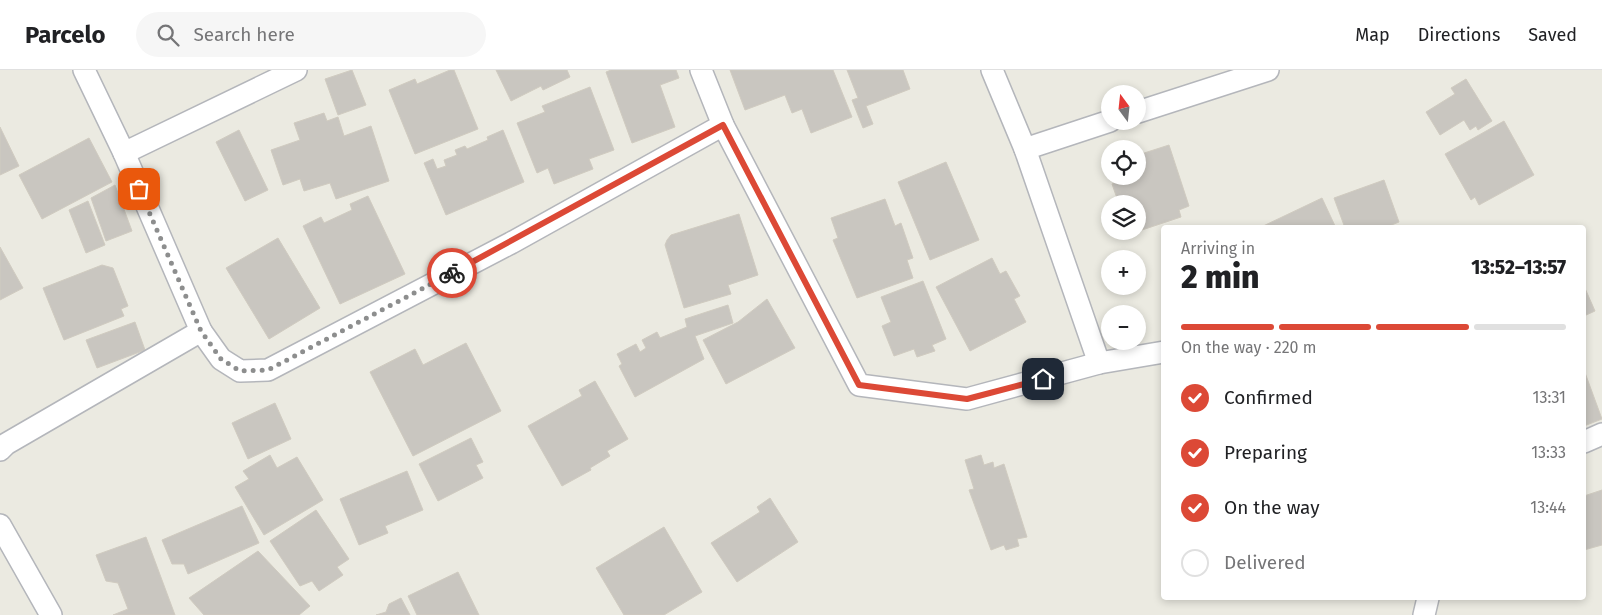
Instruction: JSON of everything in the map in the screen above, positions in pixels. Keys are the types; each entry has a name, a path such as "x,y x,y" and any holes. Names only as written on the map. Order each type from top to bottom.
{"street":[{"path":"84,70 124,153 201,331 221,359 240,371 268,370 510,242 723,125"},
{"path":"124,153 296,70"},
{"path":"701,70 723,125 859,385 967,399 1099,363 1161,353"},
{"path":"992,70 1025,148 1099,363"},
{"path":"1146,109 1268,70"},
{"path":"1025,148 1101,124"},
{"path":"0,450 6,444 201,331"},
{"path":"1586,441 1602,434"},
{"path":"0,525 51,615"},
{"path":"1424,615 1428,600"}],"building":[{"path":"352,70 366,105 338,115 325,79"},
{"path":"454,70 478,129 415,154 389,90 415,79 417,84"},
{"path":"496,70 567,70 570,77 543,90 541,86 511,101"},
{"path":"611,70 676,70 679,78 660,85 675,127 632,143 606,72"},
{"path":"730,70 833,70 852,117 811,133 802,109 792,113 785,95 745,110"},
{"path":"847,70 903,70 910,89 866,106 873,124 863,128 852,100 858,98"},
{"path":"1466,79 1492,121 1478,130 1476,126 1470,130 1464,120 1440,135 1426,112 1455,94 1451,88"},
{"path":"590,87 614,150 589,159 593,169 554,184 548,168 537,173 517,123 545,112 542,106"},
{"path":"324,113 327,121 338,117 344,136 371,126 389,181 336,199 330,183 304,191 300,179 283,185 271,150 300,140 294,123"},
{"path":"1504,121 1534,175 1479,205 1475,197 1471,200 1445,154"},
{"path":"0,127 19,166 0,175"},
{"path":"239,130 268,190 245,201 216,142"},
{"path":"503,130 524,182 446,215 424,163 433,159 437,169 446,166 444,160 457,155 455,150 465,146 467,149 488,140 487,137"},
{"path":"89,138 112,182 42,219 19,175"},
{"path":"1169,145 1189,206 1179,210 1181,217 1146,229 1146,195 1116,195 1112,185 1146,185 1146,152"},
{"path":"946,162 979,240 930,260 898,182"},
{"path":"1384,180 1399,222 1392,225 1344,225 1334,198"},
{"path":"115,185 132,231 106,241 91,198"},
{"path":"368,196 405,274 340,304 303,226 321,217 324,223 352,210 350,204"},
{"path":"1322,198 1335,225 1265,225"},
{"path":"885,199 895,226 901,223 913,258 907,260 913,278 857,298 833,240 838,238 831,218"},
{"path":"88,201 105,245 86,253 69,210"},
{"path":"739,214 758,275 728,285 731,294 684,308 665,245 667,240 671,235"},
{"path":"278,238 320,308 269,339 226,268"},
{"path":"0,247 23,288 0,300"},
{"path":"992,258 1000,274 1006,271 1020,296 1014,299 1026,322 970,351 936,287"},
{"path":"102,265 113,268 128,306 121,309 124,316 64,340 43,288"},
{"path":"923,281 946,339 932,345 935,351 917,357 914,349 894,356 882,326 891,322 881,297"},
{"path":"1586,291 1595,311 1586,315"},
{"path":"767,299 795,348 726,384 703,340 738,322"},
{"path":"728,305 733,323 695,336 704,359 635,397 619,366 622,364 617,354 636,344 640,352 646,348 642,340 657,332 660,338 687,327 685,319"},
{"path":"135,322 145,350 97,368 86,340"},
{"path":"466,343 501,411 413,456 370,372 415,349 423,365"},
{"path":"1586,375 1602,419 1586,425"},
{"path":"595,381 628,439 607,451 610,456 590,468 591,470 562,486 528,426 582,396 579,390"},
{"path":"275,403 291,439 248,459 232,423"},
{"path":"471,438 483,462 476,465 483,478 438,501 419,464"},
{"path":"270,455 277,468 297,457 323,500 264,535 235,487 249,479 243,471"},
{"path":"981,455 984,465 993,462 994,468 1004,464 1027,537 1017,539 1019,546 1006,550 1004,545 991,550 969,490 974,489 965,460"},
{"path":"407,471 423,510 385,526 388,533 359,545 340,499"},
{"path":"1602,490 1602,545 1586,549 1586,495"},
{"path":"770,498 798,542 737,582 711,543 760,512 757,507"},
{"path":"242,506 259,543 188,574 184,564 172,564 162,540"},
{"path":"316,510 349,559 337,567 343,575 319,591 312,581 300,586 270,541"},
{"path":"664,527 702,592 664,615 624,615 596,568"},
{"path":"146,537 175,615 113,615 128,609 118,583 106,581 96,555"},
{"path":"258,551 310,606 299,615 204,615 189,598"},
{"path":"458,572 479,615 417,615 408,596"},
{"path":"401,598 410,615 376,615 386,612 389,604"}],"way so far":[{"path":"139,189 201,331 221,359 240,371 268,370 452,273"}],"route":[{"path":"452,273 723,125 859,385 967,399 1043,379"}]}
